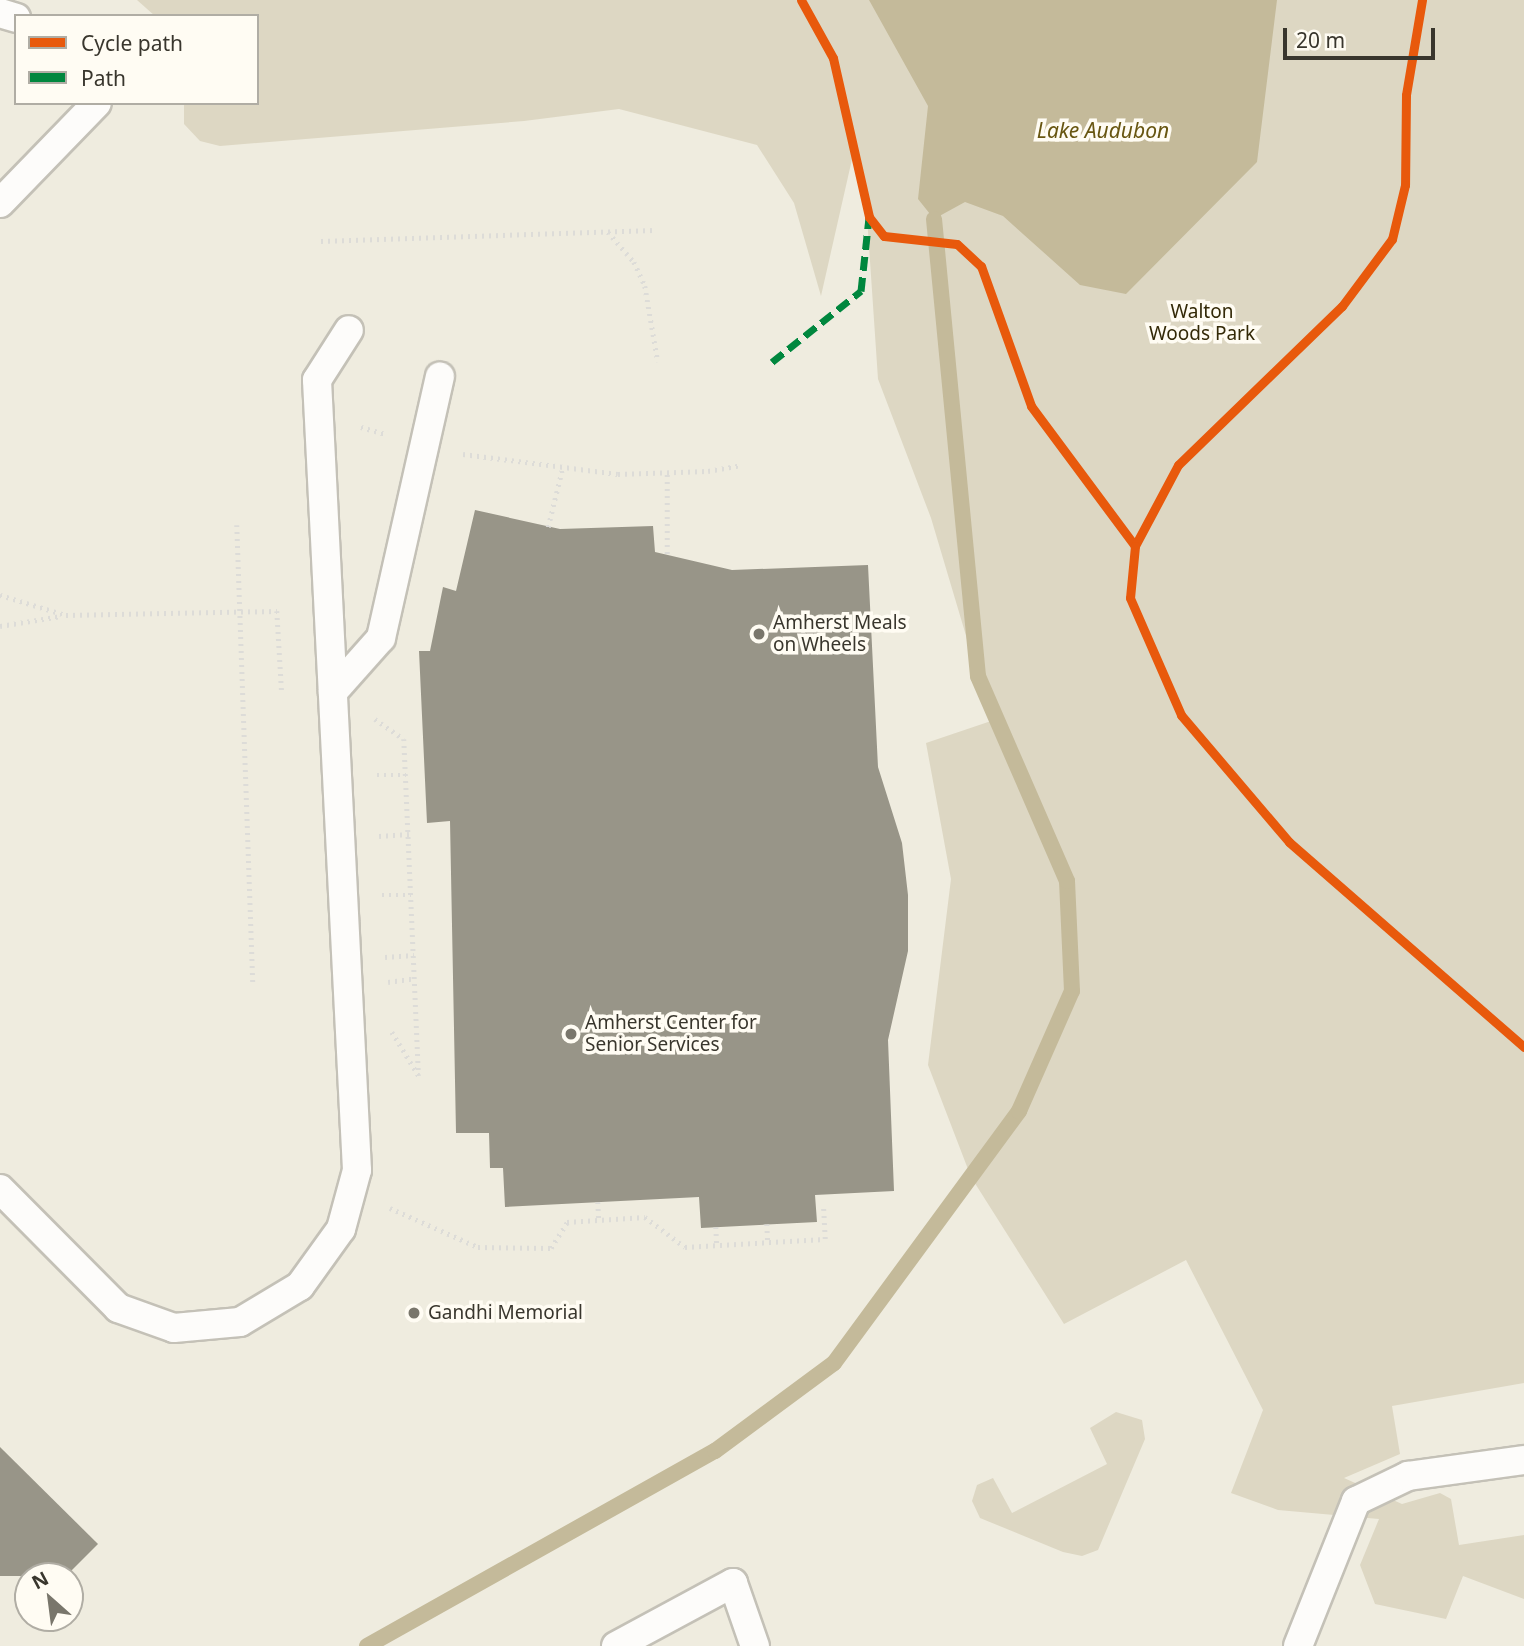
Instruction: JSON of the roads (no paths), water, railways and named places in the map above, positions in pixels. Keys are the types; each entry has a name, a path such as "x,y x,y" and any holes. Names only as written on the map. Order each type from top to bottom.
{"lane":[{"path":"0,203 95,105"},
{"path":"0,1189 118,1308 174,1328 240,1322 276,1301 300,1286 341,1229 357,1170 317,380 349,330"},
{"path":"333,692 381,638 440,377"},
{"path":"1298,1646 1356,1501 1408,1476 1524,1460"},
{"path":"616,1646 733,1583 755,1646"}],"water":[{"name":"Lake Audubon","path":"869,0 1277,0 1257,162 1126,294 1080,285 1003,216 965,202 934,219 918,199 928,106"}],"waterway":[{"path":"367,1646 715,1451 834,1363 1019,1111 1072,991 1067,881 978,676 934,219"}],"place":[{"name":"Amherst Meals on Wheels","path":"759,634"},
{"name":"Amherst Center for Senior Services","path":"571,1034"},
{"name":"Gandhi Memorial","path":"414,1313"}],"park label":[{"name":"Walton Woods Park","path":"1202,323"}]}
